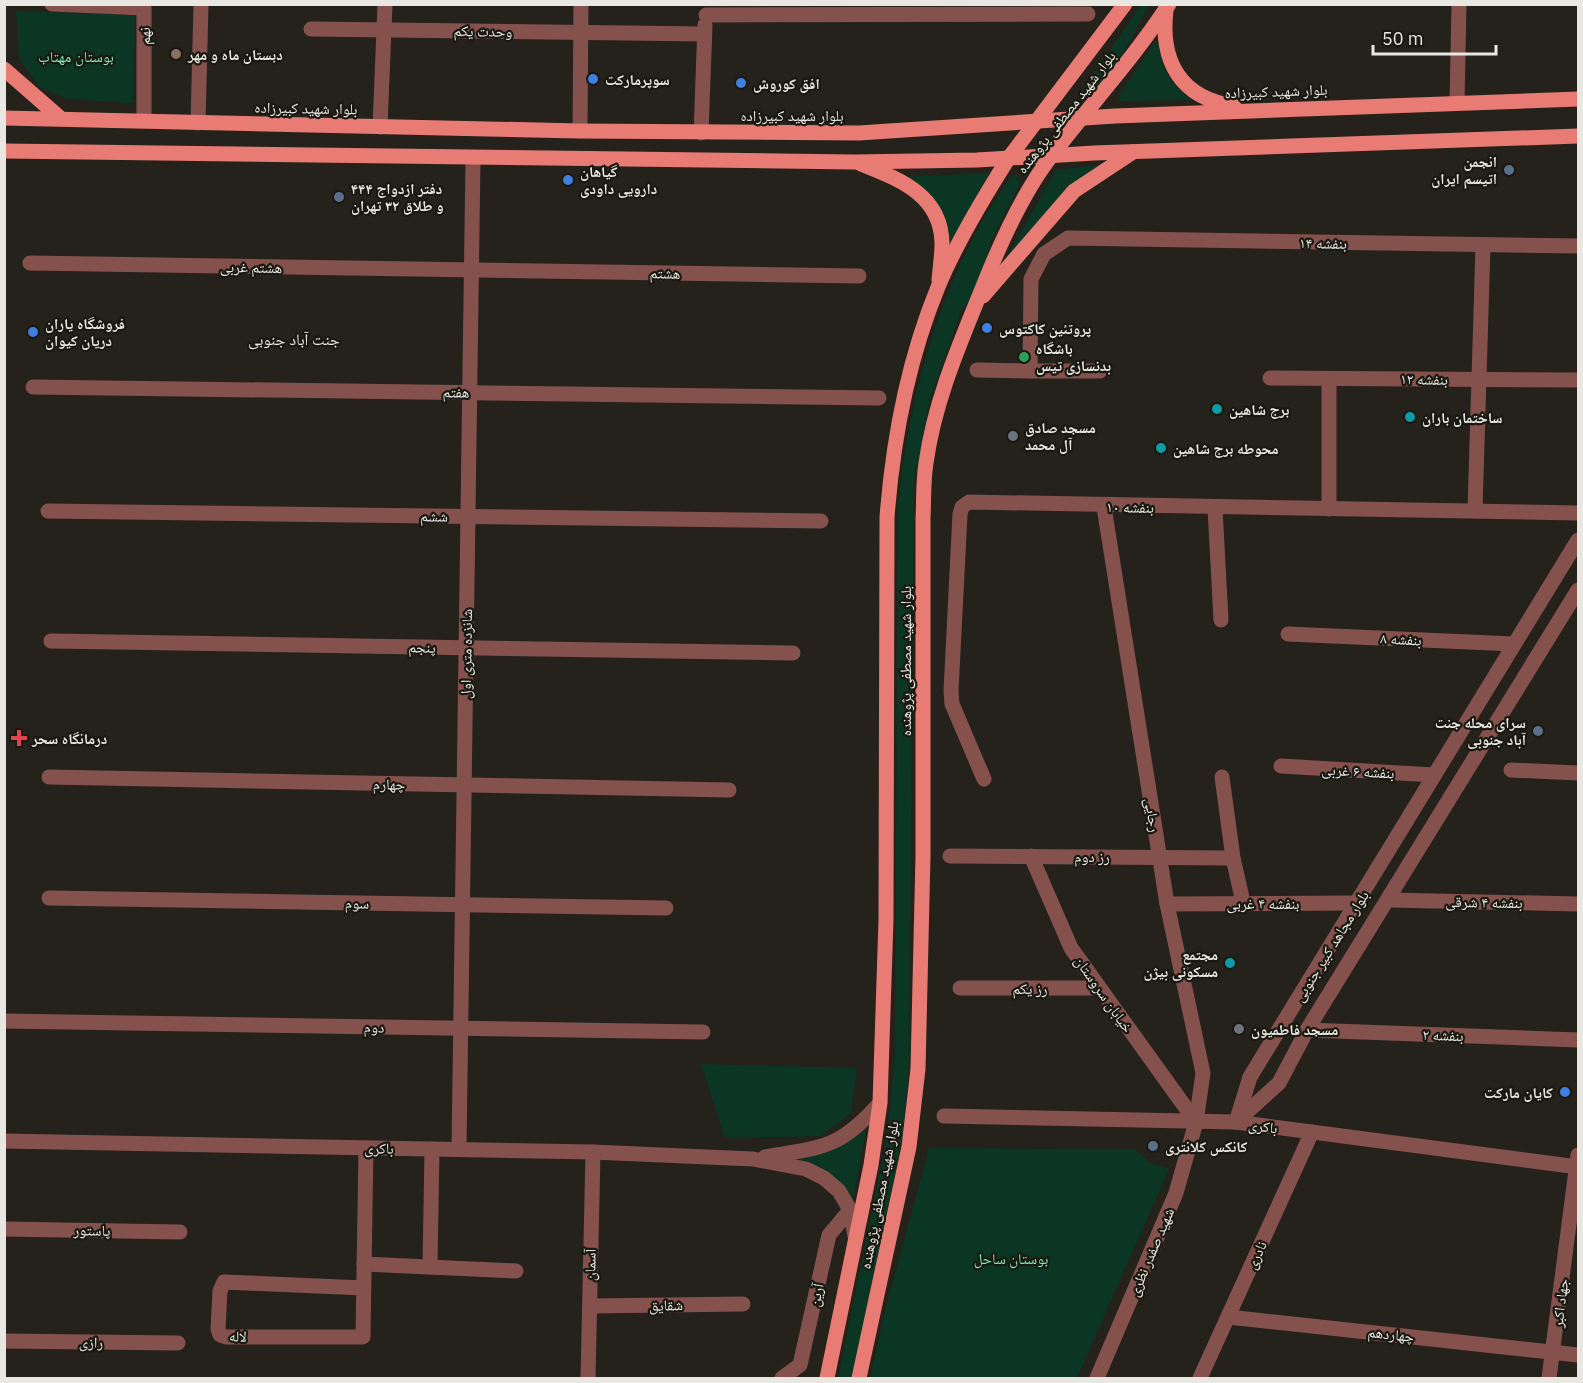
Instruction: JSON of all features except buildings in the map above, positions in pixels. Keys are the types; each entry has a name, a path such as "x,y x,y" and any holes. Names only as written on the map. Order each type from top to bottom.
{"main road":[{"name":"بلوار شهید مصطفی پژوهنده","path":"827,1378 871,1165 880,1103 886,932 888,505 892,459 901,410 938,286 1008,159 1125,4"},
{"name":"بلوار شهید مصطفی پژوهنده","path":"859,1378 909,1147 918,1069 922,976 923,518 926,465 941,394 971,309 1032,183 1051,155 1083,118 1167,7"},
{"path":"1167,7 1165,46 1168,58 1182,80 1200,96 1223,104 1261,110"},
{"path":"4,69 59,117"},
{"name":"بلوار شهید کبیرزاده","path":"4,118 59,117 198,123 580,131 859,133 1083,118 1578,99"},
{"path":"4,152 855,162 1008,159 1051,155 1578,136"},
{"path":"971,309 1074,191 1133,152"},
{"path":"855,162 917,190 926,201 937,218 941,235 938,286"}],"street":[{"name":"نهم","path":"52,4 144,8 144,121"},
{"path":"198,123 201,4"},
{"path":"380,127 385,4"},
{"path":"580,131 581,4"},
{"path":"1457,103 1459,4"},
{"path":"701,133 706,10 955,10 1088,14"},
{"name":"وحدت یکم","path":"311,28 704,34"},
{"name":"شانزده متری اول","path":"459,1149 473,159"},
{"name":"بنفشه ۱۴","path":"1030,371 1031,279 1044,254 1068,238 1578,246"},
{"path":"1475,510 1483,246"},
{"name":"هشتم غربی","path":"30,263 471,270"},
{"name":"هشتم","path":"471,270 859,276"},
{"path":"977,370 1100,371"},
{"name":"بنفشه ۱۲","path":"1270,378 1578,380"},
{"path":"1329,379 1329,509"},
{"name":"هفتم","path":"33,387 879,398"},
{"name":"بنفشه ۱۰","path":"984,779 952,704 951,690 962,507 969,502 1104,507 1578,513"},
{"name":"رجایی","path":"1104,507 1167,904 1203,1073 1196,1122"},
{"path":"1215,508 1221,620"},
{"name":"ششم","path":"48,511 821,521"},
{"name":"بلوار مجاهد کبیر جنوبی","path":"1236,1122 1250,1077 1578,540"},
{"name":"بلوار مجاهد کبیر جنوبی","path":"1236,1122 1279,1083 1307,1030 1578,590"},
{"name":"بنفشه ۸","path":"1288,634 1514,644"},
{"name":"پنجم","path":"51,641 793,653"},
{"name":"بنفشه ۶ غربی","path":"1281,766 1434,775"},
{"path":"1510,770 1578,773"},
{"name":"چهارم","path":"50,777 729,790"},
{"path":"1222,777 1233,858 1243,902"},
{"name":"رز دوم","path":"951,856 1233,858"},
{"name":"خیابان سروستان","path":"1031,856 1071,948 1196,1122"},
{"name":"سوم","path":"49,898 666,908"},
{"name":"بنفشه ۴ شرقی","path":"1389,900 1578,904"},
{"name":"بنفشه ۴ غربی","path":"1167,904 1358,903"},
{"name":"رز یکم","path":"960,988 1099,988"},
{"name":"دوم","path":"4,1021 704,1032"},
{"name":"بنفشه ۲","path":"1307,1030 1578,1040"},
{"name":"باکری","path":"753,1159 836,1142 861,1125 880,1103"},
{"name":"باکری","path":"944,1116 1236,1122 1578,1167"},
{"name":"شهید صفدر نظری","path":"1097,1378 1176,1193 1196,1122"},
{"name":"نادری","path":"1200,1378 1312,1132"},
{"name":"باکری","path":"4,1141 593,1152 753,1159 806,1169 824,1178 839,1191 850,1210 855,1236"},
{"name":"لاله","path":"364,1288 225,1282 220,1291 218,1329 220,1335 226,1337 363,1337 364,1288 366,1148"},
{"path":"430,1268 432,1149"},
{"name":"آسمان","path":"588,1378 593,1152"},
{"name":"جهاد اکبر","path":"1549,1378 1578,1155"},
{"name":"آرین","path":"782,1378 800,1365 829,1235 850,1210"},
{"name":"پاستور","path":"4,1229 180,1232"},
{"path":"364,1264 516,1271"},
{"name":"شقایق","path":"590,1305 743,1304"},
{"name":"چهاردهم","path":"1228,1317 1578,1355"},
{"name":"رازی","path":"4,1341 178,1343"}],"green space":[{"path":"1141,5 1149,5 1115,66 1088,97 1081,95 1081,92"},
{"name":"بوستان مهتاب","path":"16,11 135,15 133,103 68,99 40,88 19,58"},
{"path":"1156,40 1161,59 1172,81 1192,100 1118,101 1121,98 1118,97"},
{"path":"1106,164 995,278 1056,170"},
{"path":"990,173 977,194 945,262 946,243 903,177"},
{"path":"1017,175 1020,184 990,242 986,279 961,311 930,399 914,481 909,1066 903,1133 853,1378 838,1378 888,1132 895,1051 898,503 904,460 922,374 949,291 967,250 988,212 1012,176"},
{"path":"701,1064 857,1068 851,1113 821,1136 725,1138"},
{"path":"867,1124 852,1205 846,1192 772,1158 824,1152 846,1143"},
{"name":"بوستان ساحل","path":"929,1148 1135,1149 1148,1162 1169,1169 1077,1378 870,1378 886,1307"}],"place":[{"name":"دبستان ماه و مهر","path":"176,54"},
{"name":"سوپرمارکت","path":"593,79"},
{"name":"افق کوروش","path":"741,83"},
{"name":"انجمن اتیسم ایران","path":"1509,170"},
{"name":"گیاهان دارویی داودی","path":"568,180"},
{"name":"دفتر ازدواج ۴۴۴ و طلاق ۳۲ تهران","path":"339,197"},
{"name":"پروتئین کاکتوس","path":"987,328"},
{"name":"فروشگاه یاران دریان کیوان","path":"33,332"},
{"name":"باشگاه بدنسازی تیس","path":"1024,357"},
{"name":"برج شاهین","path":"1217,409"},
{"name":"ساختمان باران","path":"1410,417"},
{"name":"مسجد صادق آل محمد","path":"1013,436"},
{"name":"محوطه برج شاهین","path":"1161,448"},
{"name":"سرای محله جنت آباد جنوبی","path":"1538,731"},
{"name":"درمانگاه سحر","path":"19,738"},
{"name":"مجتمع مسکونی بیژن","path":"1230,963"},
{"name":"مسجد فاطمیون","path":"1239,1029"},
{"name":"کایان مارکت","path":"1565,1092"},
{"name":"کانکس کلانتری","path":"1153,1146"}],"district":[{"name":"جنت‌ آباد جنوبی","path":"294,339"}]}
